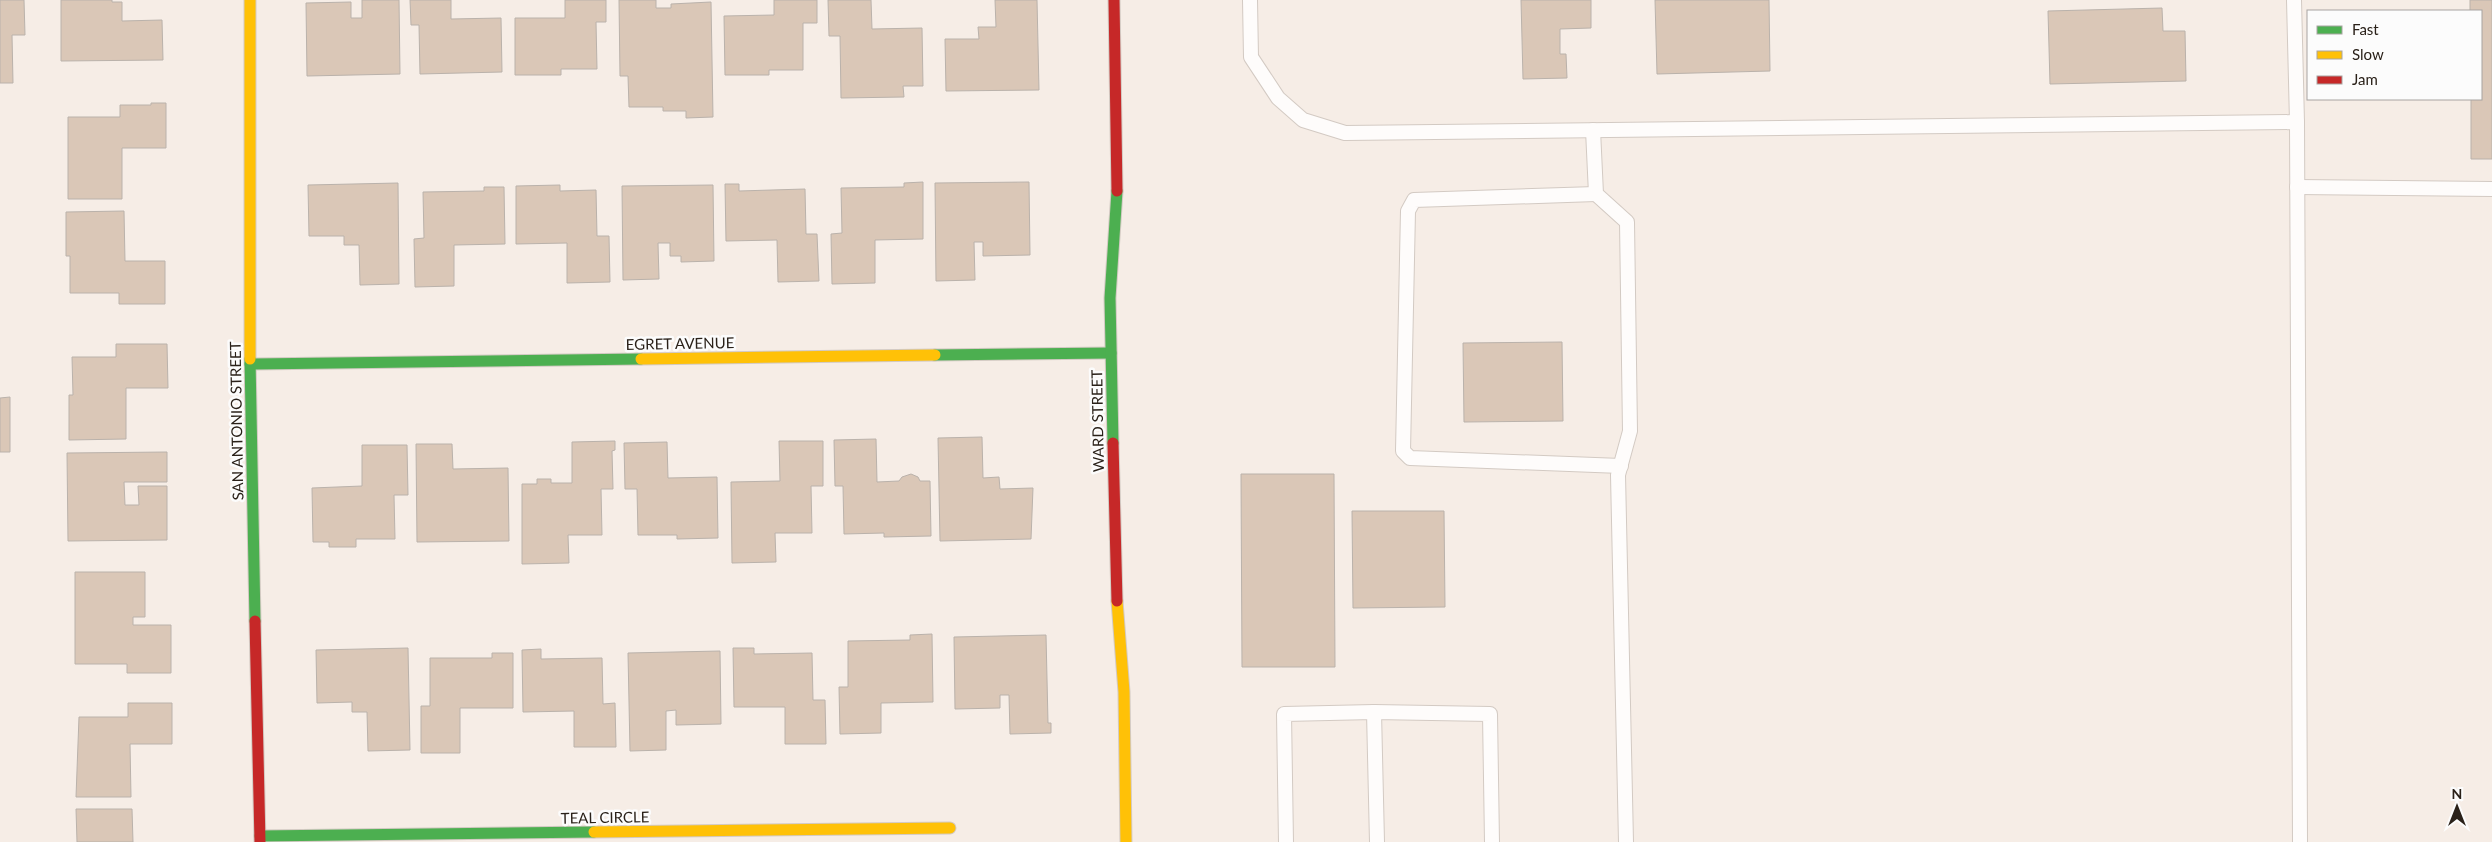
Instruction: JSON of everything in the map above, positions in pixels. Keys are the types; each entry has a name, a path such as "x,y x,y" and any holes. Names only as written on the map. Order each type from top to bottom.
{"street":[{"name":"SAN ANTONIO STREET","path":"250,0 250,364 260,839"},
{"name":"WARD STREET","path":"1114,0 1117,192 1110,298 1117,613 1124,692 1126,842"},
{"name":"EGRET AVENUE","path":"250,364 1111,353"},
{"name":"TEAL CIRCLE","path":"260,839 950,828"}],"lane":[{"path":"1250,0 1251,57 1278,98 1303,120 1345,133 2297,122"},
{"path":"2294,0 2297,122 2300,842"},
{"path":"1593,130 1596,194"},
{"path":"2297,188 2492,189"},
{"path":"1621,466 1410,458 1403,451 1408,211 1414,200 1596,194 1627,222 1630,431 1618,485 1626,842"},
{"path":"1374,712 1378,842"},
{"path":"1286,842 1284,714 1374,712 1490,714 1492,842"}],"building":[{"path":"0,0 24,0 25,35 12,35 13,83 0,83"},
{"path":"61,0 112,0 112,2 122,2 122,21 162,20 163,60 61,61"},
{"path":"362,0 399,0 400,74 307,76 306,3 351,2 351,18 362,18"},
{"path":"410,0 451,0 451,19 501,18 502,72 420,74 419,25 411,25"},
{"path":"565,0 606,0 606,22 596,22 597,69 561,69 561,75 515,75 515,18 565,18"},
{"path":"619,0 656,0 656,8 671,8 671,4 711,2 713,117 686,118 686,111 663,111 663,107 629,107 628,76 620,76"},
{"path":"774,0 817,0 817,23 803,23 803,70 769,70 769,75 725,75 724,16 774,15"},
{"path":"828,0 871,0 872,29 922,28 923,86 903,86 904,97 841,98 840,36 829,36"},
{"path":"995,0 1037,0 1039,90 946,91 945,39 979,39 978,27 996,27"},
{"path":"1521,0 1591,0 1591,28 1560,29 1560,54 1566,54 1567,78 1523,79"},
{"path":"1655,0 1769,0 1770,71 1657,74"},
{"path":"2470,0 2492,0 2492,159 2471,159 2471,100 2482,100 2482,10 2470,10"},
{"path":"2162,8 2163,31 2185,31 2186,81 2050,84 2048,11"},
{"path":"151,103 166,103 166,148 122,148 122,199 68,199 68,117 120,117 120,105 151,105"},
{"path":"923,182 923,239 875,240 875,283 832,284 831,234 842,233 841,188 904,187 904,183"},
{"path":"1029,182 1030,255 983,256 983,242 974,242 975,280 936,281 935,183"},
{"path":"398,183 399,284 360,285 359,245 344,245 344,236 309,236 308,185"},
{"path":"725,184 739,184 739,191 805,189 806,234 817,234 819,281 778,282 777,240 726,241"},
{"path":"560,185 560,191 596,190 597,236 609,236 610,282 567,283 567,243 516,244 516,186"},
{"path":"713,185 714,261 681,262 681,256 670,256 670,243 658,243 659,279 623,280 622,186"},
{"path":"484,187 504,187 505,244 454,245 454,286 415,287 414,239 424,238 423,192 484,191"},
{"path":"124,211 125,261 165,261 165,304 119,304 119,293 70,293 70,256 66,256 66,212"},
{"path":"1562,342 1563,421 1464,422 1463,343"},
{"path":"116,344 167,344 168,388 126,388 126,439 69,440 69,395 73,395 72,357 116,357"},
{"path":"10,397 10,452 0,452 0,398"},
{"path":"982,437 983,478 999,477 1000,489 1033,488 1031,539 940,541 938,438"},
{"path":"876,439 877,482 899,481 902,477 911,474 918,477 920,481 930,481 931,536 884,537 884,533 844,534 843,486 835,486 834,440"},
{"path":"615,441 615,450 612,451 613,489 601,489 602,535 568,535 569,563 522,564 522,484 537,484 537,479 551,479 551,483 572,483 572,442"},
{"path":"779,441 823,441 823,486 811,486 812,533 775,533 776,562 732,563 731,482 780,481"},
{"path":"667,442 668,478 717,477 718,538 677,539 677,535 638,535 637,489 625,489 624,443"},
{"path":"416,444 452,444 453,469 508,468 509,541 417,542"},
{"path":"362,445 407,445 408,495 394,495 395,539 356,539 356,547 329,547 329,542 313,542 312,488 362,486"},
{"path":"167,452 167,482 124,482 125,505 139,505 138,486 167,486 167,540 68,541 67,453"},
{"path":"1241,474 1334,474 1335,667 1242,667"},
{"path":"1352,511 1444,511 1445,607 1353,608"},
{"path":"75,572 145,572 145,617 133,617 133,625 171,625 171,673 127,673 127,664 75,664"},
{"path":"932,634 933,702 881,703 881,733 840,734 839,687 848,687 848,641 910,640 910,635"},
{"path":"1046,635 1048,723 1051,723 1051,733 1010,734 1009,695 1000,695 1000,708 955,709 954,637"},
{"path":"408,648 410,750 368,751 367,712 352,712 352,702 317,703 316,650"},
{"path":"733,648 754,648 754,654 812,653 813,700 825,700 826,744 785,744 785,707 734,707"},
{"path":"541,649 541,659 602,658 603,704 615,703 616,747 574,747 574,711 523,712 522,650"},
{"path":"720,651 721,724 676,725 676,710 666,711 666,750 630,751 628,653"},
{"path":"492,653 513,653 513,708 460,708 460,753 421,753 421,706 430,706 430,658 492,658"},
{"path":"128,703 172,703 172,744 130,744 131,797 76,797 79,717 128,717"},
{"path":"76,809 132,809 133,842 77,842"}],"traffic: fast":[{"path":"1113,443 1110,298 1117,191"},
{"path":"935,355 1111,353"},
{"path":"250,359 255,621"},
{"path":"250,364 641,359"},
{"path":"260,836 594,832"}],"traffic: slow":[{"path":"250,0 250,359"},
{"path":"641,359 935,355"},
{"path":"1117,601 1124,692 1126,842"},
{"path":"594,832 950,828"}],"traffic: jam":[{"path":"1114,0 1117,191"},
{"path":"1113,443 1117,601"},
{"path":"255,621 260,842"}]}
